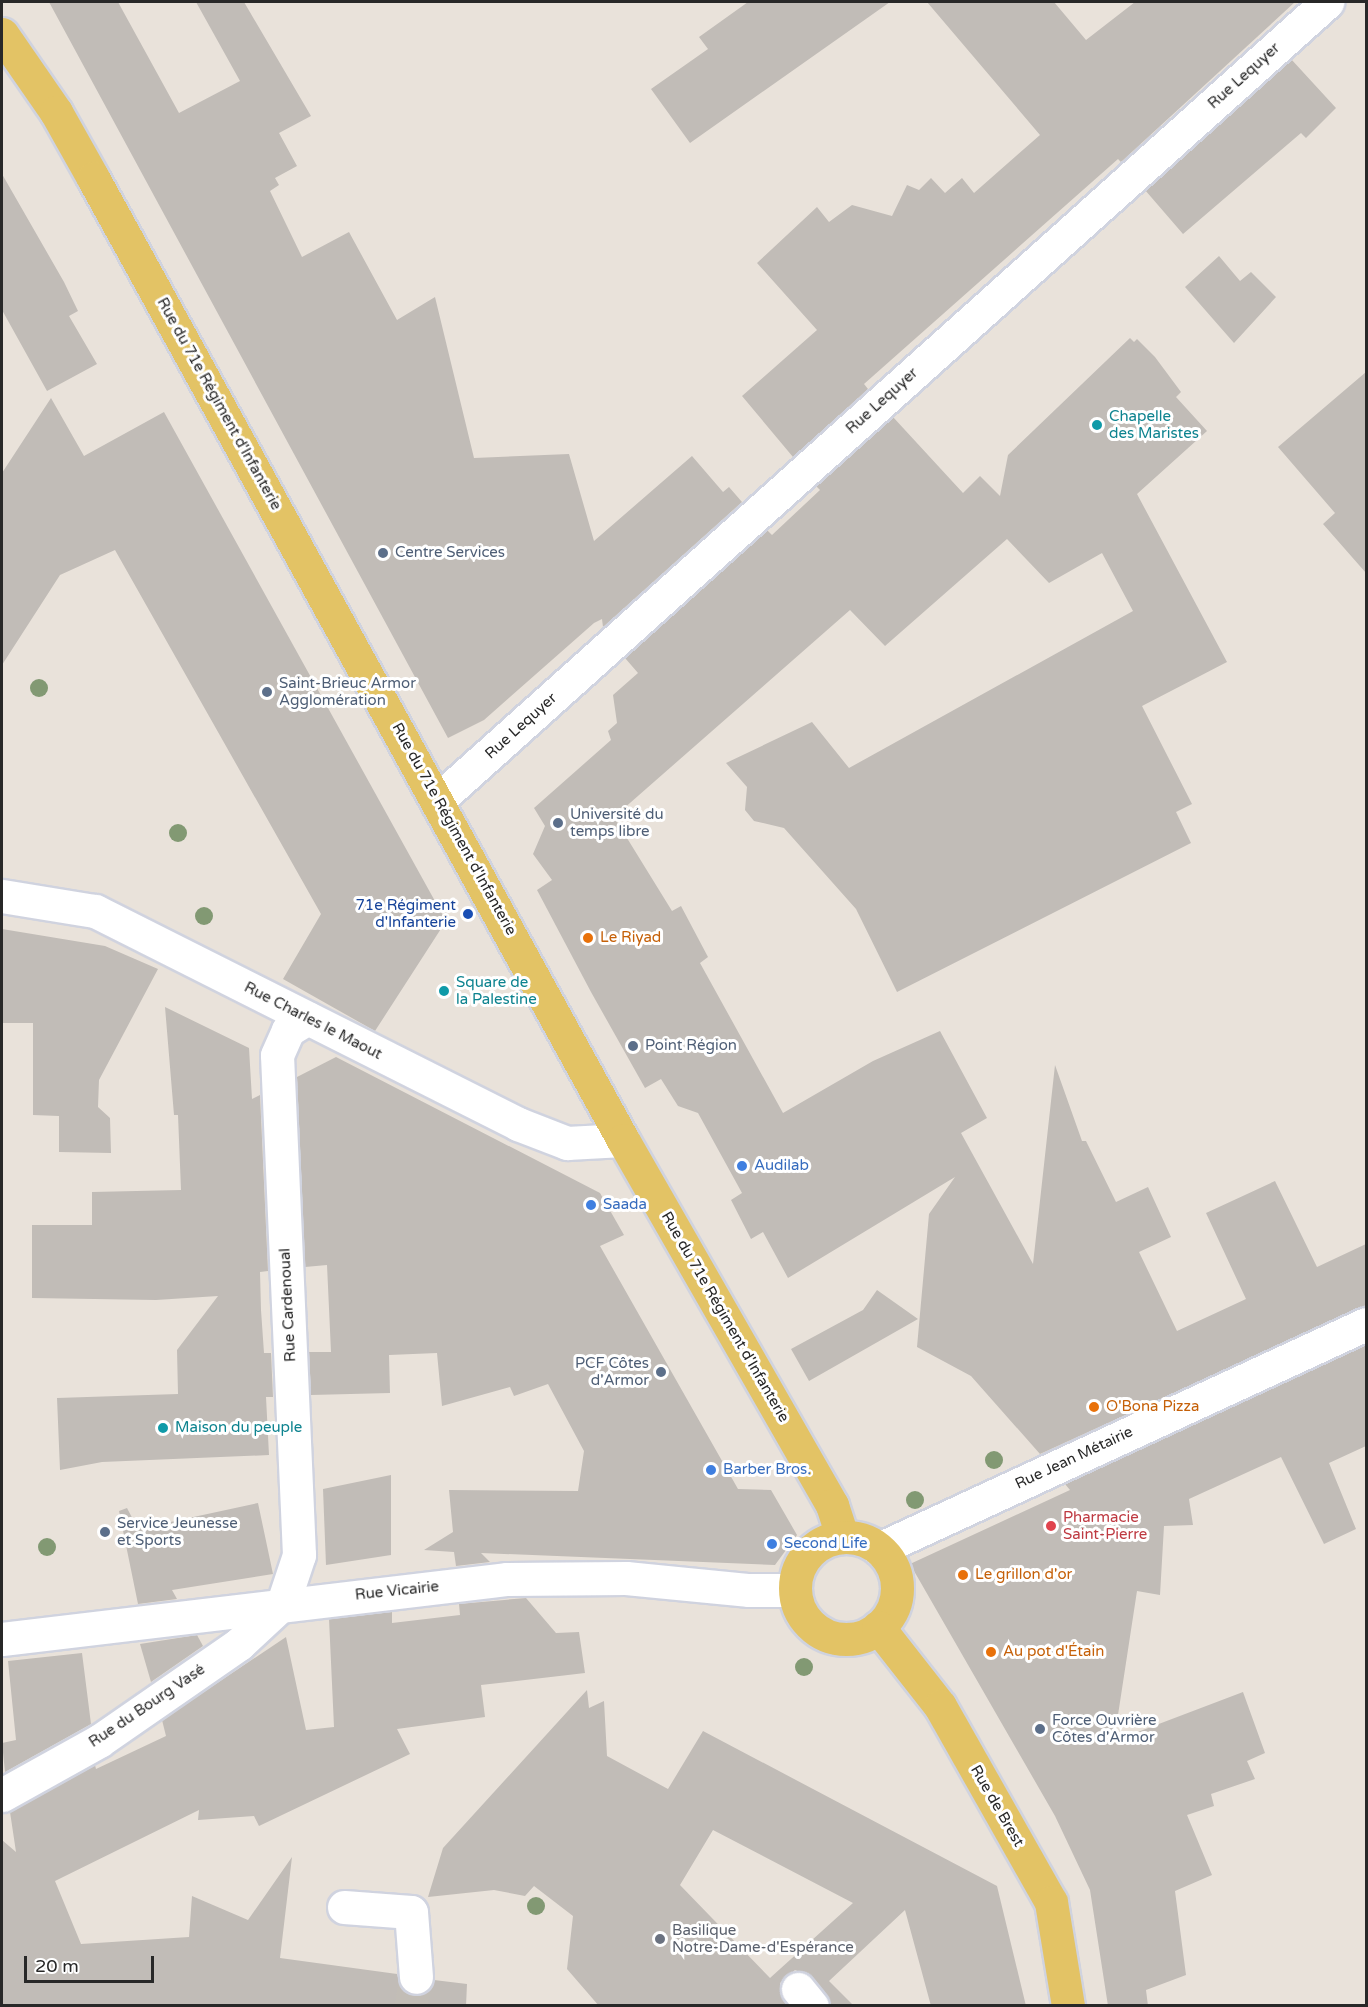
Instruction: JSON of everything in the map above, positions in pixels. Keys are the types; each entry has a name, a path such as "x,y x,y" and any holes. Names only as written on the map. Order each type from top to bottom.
{"main road":[{"name":"Rue du 71e Régiment d'Infanterie","path":"2,34 56,112 438,800 623,1140 832,1504 842,1536"},
{"path":"842,1536 868,1541 879,1549 896,1579 896,1597 890,1613 878,1627 849,1638 826,1634 806,1620 795,1590 802,1560 826,1540 842,1536"},
{"name":"Rue de Brest","path":"878,1627 940,1706 1051,1902 1068,2006"}],"street":[{"name":"Rue Lequyer","path":"438,800 1327,2"},
{"name":"Rue Charles le Maout","path":"2,897 94,911 243,973 518,1124 567,1143 623,1140"},
{"name":"Rue Cardenoual","path":"283,1603 299,1555 277,1054 288,1030 319,1015"},
{"name":"Rue Jean Métairie","path":"879,1549 1366,1324"},
{"name":"Rue Vicairie","path":"2,1639 283,1603 507,1579 626,1578 749,1590 795,1590"},
{"name":"Rue du Bourg Vasé","path":"2,1796 117,1728 239,1644 283,1603"},
{"path":"344,1906 411,1912 416,1977"}],"building":[{"path":"49,2 118,2 179,113 240,81 196,2 244,2 311,116 279,133 297,166 275,178 279,185 270,191 302,257 349,232 397,320 435,297 474,458 569,454 594,541 692,456 723,492 729,487 742,502 603,627 602,619 594,623 484,720 448,738"},
{"path":"748,2 890,2 690,143 651,89 708,49 699,37"},
{"path":"927,2 1054,2 1086,40 1135,2 1295,2 1121,162 1118,159 864,384 868,389 793,457 742,396 817,330 757,263 817,207 829,222 852,205 892,216 907,185 919,190 931,178 945,193 962,178 974,193 1040,135"},
{"path":"1291,59 1336,108 1306,138 1301,133 1183,234 1145,190"},
{"path":"2,174 64,282 78,311 69,316 97,364 47,391 2,310"},
{"path":"1219,256 1240,281 1251,272 1276,297 1234,343 1185,287"},
{"path":"1130,338 1134,342 1137,339 1155,357 1181,392 1176,397 1207,431 1137,494 1227,662 1142,706 1192,804 1176,812 1191,843 897,992 856,909 784,828 754,821 745,810 747,787 726,763 812,722 849,768 1133,611 1102,553 1049,583 1007,539 885,646 850,610 614,817 672,911 681,906 708,957 700,963 783,1113 873,1061 940,1031 987,1118 961,1133 1033,1264 1055,1065 1082,1141 1086,1141 1116,1202 1148,1187 1171,1237 1139,1252 1177,1331 1246,1299 1206,1213 1275,1181 1317,1267 1366,1244 1366,1305 1040,1454 971,1376 917,1347 929,1214 955,1177 788,1278 763,1232 751,1239 731,1200 742,1193 698,1113 678,1106 661,1079 645,1088 591,992 537,890 552,880 533,854 545,826 534,808 611,740 608,731 617,723 613,695 638,673 625,658 767,530 772,535 820,490 816,486 893,417 963,493 980,476 1000,496 1008,455"},
{"path":"1366,372 1366,573 1323,524 1335,513 1278,447"},
{"path":"51,398 84,456 164,412 446,921 375,1031 283,979 321,914 115,550 60,575 2,665 2,473"},
{"path":"2,929 105,946 158,969 99,1080 98,1107 110,1118 111,1153 59,1152 59,1116 33,1115 33,1023 2,1023"},
{"path":"165,1007 249,1048 252,1099 260,1095 268,1271 260,1272 261,1310 264,1353 271,1353 273,1397 266,1397 269,1455 102,1462 60,1470 57,1398 178,1394 177,1350 218,1296 156,1300 32,1298 32,1225 92,1225 92,1192 181,1190 178,1115 174,1115"},
{"path":"336,1057 600,1193 624,1235 600,1246 738,1489 771,1490 797,1535 775,1565 481,1553 490,1562 456,1566 454,1552 424,1550 453,1532 449,1490 578,1491 584,1451 548,1384 514,1396 510,1387 442,1406 437,1353 389,1355 390,1393 311,1395 309,1352 331,1352 327,1265 305,1267 297,1077"},
{"path":"877,1290 918,1319 809,1381 791,1349 863,1310"},
{"path":"1366,1344 1366,1446 1329,1463 1356,1529 1324,1544 1281,1457 1189,1499 1193,1525 1164,1526 1160,1595 1137,1591 1114,1741 1243,1692 1265,1753 1247,1761 1255,1779 1211,1794 1214,1806 1187,1815 1212,1875 1175,1891 1186,1975 1146,1990 1148,2006 1108,2006 1090,1890 1055,1816 910,1564 1070,1490 1065,1484"},
{"path":"391,1475 391,1555 326,1565 323,1489"},
{"path":"258,1503 273,1574 172,1590 177,1599 138,1604 119,1511 127,1508 138,1529"},
{"path":"526,1598 556,1633 579,1632 585,1673 481,1685 485,1717 397,1729 410,1754 259,1826 254,1816 198,1820 199,1810 55,1881 81,1944 189,1937 192,1896 248,1920 292,1857 280,1958 397,1974 401,1988 417,1996 427,1992 434,1980 467,1984 466,2006 2,2006 2,1840 16,1852 10,1812 95,1765 96,1769 166,1736 162,1720 286,1637 306,1730 334,1727 329,1619 392,1612 392,1623 460,1615 459,1604"},
{"path":"197,1635 203,1646 151,1682 140,1644"},
{"path":"82,1653 91,1724 5,1772 2,1743 16,1740 8,1661"},
{"path":"587,1690 589,1708 604,1701 607,1756 668,1789 703,1731 997,1886 1026,2006 931,2006 905,1910 829,1981 854,2006 830,2006 812,1977 795,1970 780,1983 780,1993 787,2006 599,2006 567,1969 573,1916 534,1886 525,1896 494,1890 428,1897 443,1848","holes":["713,1830 853,1903 770,1978 680,1885"]}],"tunnel":[{"path":"411,2006 416,1977"}],"place":[{"name":"Chapelle des Maristes","path":"1097,425"},
{"name":"Centre Services","path":"383,553"},
{"name":"Saint-Brieuc Armor Agglomération","path":"267,692"},
{"name":"Université du temps libre","path":"558,823"},
{"name":"71e Régiment d'Infanterie","path":"468,914"},
{"name":"Le Riyad","path":"588,938"},
{"name":"Square de la Palestine","path":"444,991"},
{"name":"Point Région","path":"633,1046"},
{"name":"Audilab","path":"742,1166"},
{"name":"Saada","path":"591,1205"},
{"name":"PCF Côtes d'Armor","path":"661,1372"},
{"name":"O'Bona Pizza","path":"1094,1407"},
{"name":"Maison du peuple","path":"163,1428"},
{"name":"Barber Bros.","path":"711,1470"},
{"name":"Pharmacie Saint-Pierre","path":"1051,1526"},
{"name":"Service Jeunesse et Sports","path":"105,1532"},
{"name":"Second Life","path":"772,1544"},
{"name":"Le grillon d'or","path":"963,1575"},
{"name":"Au pot d'Étain","path":"991,1652"},
{"name":"Force Ouvrière Côtes d'Armor","path":"1040,1729"},
{"name":"Basilique Notre-Dame-d'Espérance","path":"660,1939"}]}
